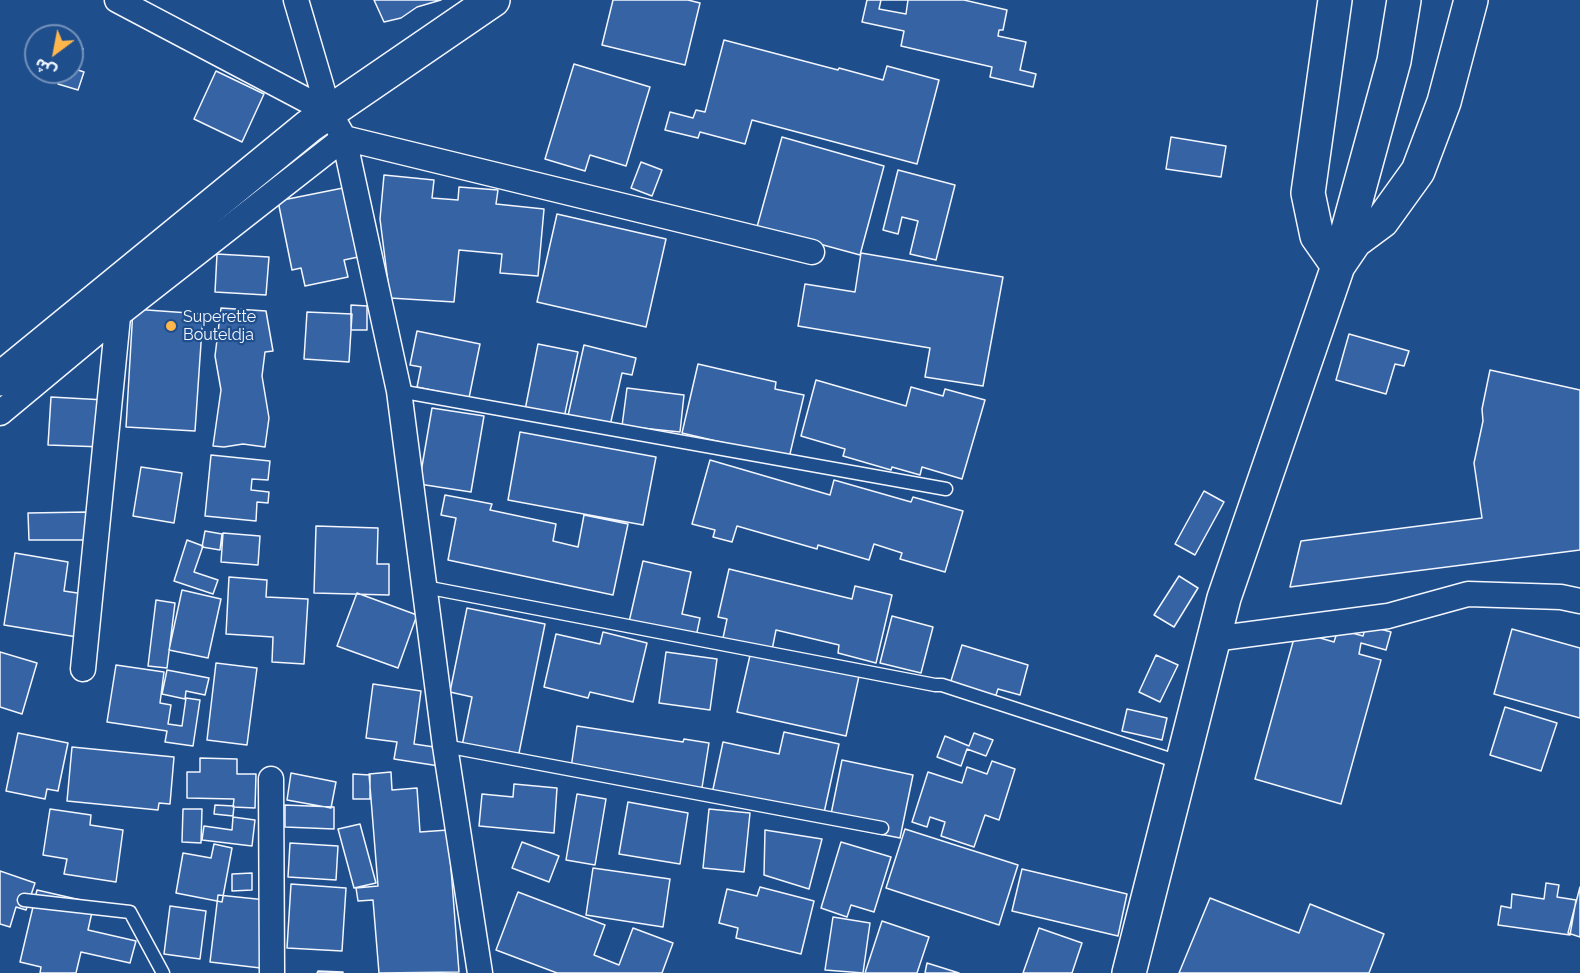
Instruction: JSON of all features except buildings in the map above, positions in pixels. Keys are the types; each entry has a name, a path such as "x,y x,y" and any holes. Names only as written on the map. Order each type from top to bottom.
{"main road":[{"path":"0,379 120,280 336,125 494,0"},
{"path":"1335,0 1308,193 1317,236 1338,266"},
{"path":"1129,973 1224,598 1338,266 1395,61 1404,0"},
{"path":"1338,266 1355,241 1382,221 1418,171 1444,102 1471,0"}],"street":[{"path":"117,0 336,125 812,252"},
{"path":"296,0 336,125 399,391 445,746 480,973"},
{"path":"0,413 119,314 336,125"},
{"path":"83,669 119,314 120,280"},
{"path":"1213,639 1388,616 1468,594 1561,597 1580,601"},
{"path":"271,779 272,973"}],"lane":[{"path":"399,391 946,489"},
{"path":"425,587 942,685 1182,763"},
{"path":"445,746 882,828"},
{"path":"24,900 130,912 163,973"}],"place":[{"name":"Superette Bouteldja","path":"171,326"}]}
